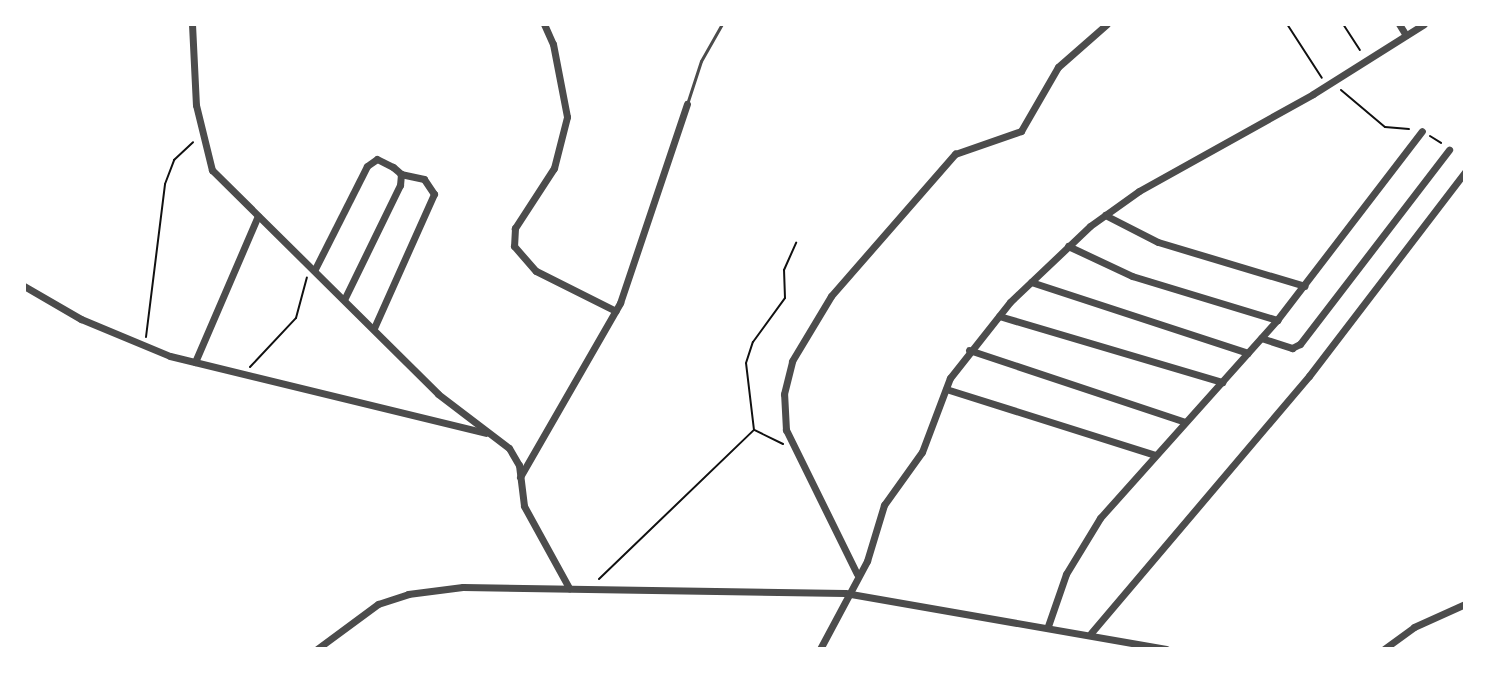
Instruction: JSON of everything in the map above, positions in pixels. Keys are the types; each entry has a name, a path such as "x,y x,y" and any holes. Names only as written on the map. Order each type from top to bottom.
{"street":[{"path":"192,24 201,134 212,170 345,298 438,394 516,456 524,506 569,588"},
{"path":"544,24 553,44 567,117 554,168 515,228 514,246 536,271 616,311"},
{"path":"857,574 795,449 783,417 785,383 792,361 831,296 955,154 1021,131 1058,67 1107,24"},
{"path":"1399,24 1406,35"},
{"path":"820,649 845,593 871,551 884,505 922,452 946,389 969,350 1031,282 1105,215 1189,160 1329,84 1424,24"},
{"path":"519,479 616,311 687,104"},
{"path":"1048,626 1079,550 1155,455 1305,286 1422,131"},
{"path":"1261,338 1292,348 1300,344 1449,150"},
{"path":"315,269 371,160 387,163 401,174 424,179 434,194 374,328"},
{"path":"1091,633 1309,376 1465,172"},
{"path":"345,298 401,174"},
{"path":"1105,215 1169,246 1305,286"},
{"path":"195,362 258,216"},
{"path":"1068,246 1132,276 1277,320"},
{"path":"1031,282 1248,353"},
{"path":"24,286 81,319 145,346 195,362 489,434"},
{"path":"999,316 1222,382"},
{"path":"969,350 1185,422"},
{"path":"946,389 1155,455"},
{"path":"317,649 363,612 408,594 463,587 590,587 845,593 1091,633 1166,649"},
{"path":"1384,649 1414,627 1465,604"}],"lane":[{"path":"687,104 701,61 722,24"}],"path":[{"path":"1287,24 1329,84 1385,127 1422,131 1449,150"},
{"path":"1343,24 1367,60"},
{"path":"145,346 165,184 174,160 201,134"},
{"path":"754,430 746,363 753,342 785,298 784,270 796,243"},
{"path":"244,373 296,318 304,300 308,263"},
{"path":"754,430 795,449"},
{"path":"590,587 754,430"}]}
